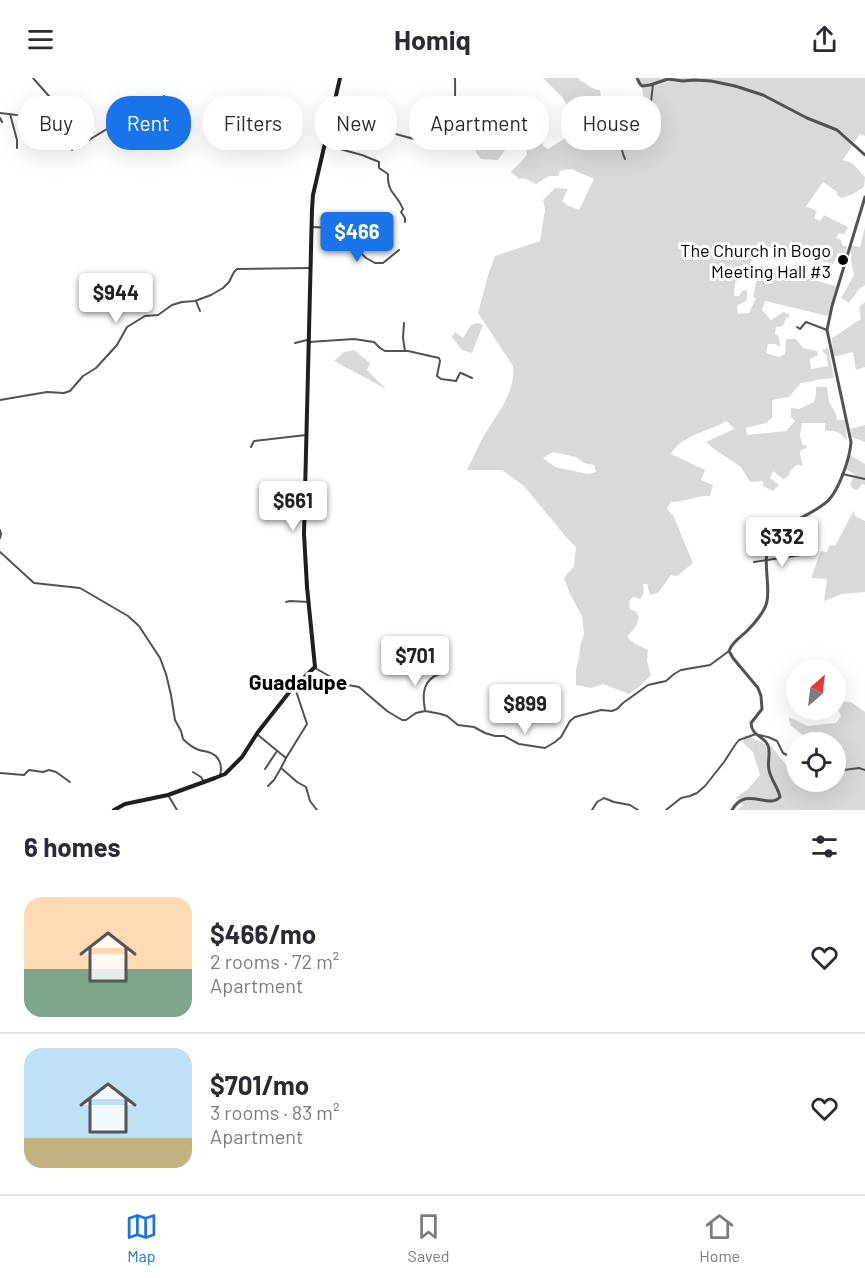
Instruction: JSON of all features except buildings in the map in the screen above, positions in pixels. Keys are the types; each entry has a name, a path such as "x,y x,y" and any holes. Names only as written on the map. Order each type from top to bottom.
{"main road":[{"path":"336,96 340,78"},
{"path":"114,810 125,804 168,795 228,771 242,757 256,734 294,686 315,667 305,550 304,504 313,195 324,150"}],"street":[{"path":"33,78 49,96"},
{"path":"454,96 455,78"},
{"path":"637,78 642,86 668,79 694,80 711,81 756,92 807,118 837,130 865,155"},
{"path":"624,159 621,148 623,132 626,128 646,123 653,117 651,102 653,84"},
{"path":"0,113 17,115"},
{"path":"10,114 17,148"},
{"path":"0,118 2,122"},
{"path":"344,150 379,162 379,168 388,174 387,182 390,190 402,206 401,212 405,222"},
{"path":"315,667 338,681 359,687 387,711 402,720 425,711 441,714 455,723 474,727 485,733 504,736 519,744 545,748 561,737 570,721 575,717 601,710 617,709 648,685 666,681 681,670 710,664 729,651 735,640 749,630 767,603 767,560 774,538 824,505 833,494 849,457 851,442 827,330 865,197"},
{"path":"312,227 333,228 341,231 347,245 375,263 383,262 399,250"},
{"path":"0,400 47,392 70,391 83,376 94,370 110,353 127,327 145,316 158,315 172,305 196,301 223,288 237,269 311,268"},
{"path":"196,301 200,311"},
{"path":"797,327 800,328 806,322 827,330"},
{"path":"404,323 405,351"},
{"path":"295,343 354,339 374,342 385,351 405,351 439,358 437,376 441,378 456,381 461,373 472,378"},
{"path":"251,447 254,441 306,435"},
{"path":"842,474 865,479"},
{"path":"275,504 304,504"},
{"path":"0,530 0,538"},
{"path":"0,552 34,583 80,588 128,616 139,626 160,658 166,674 176,724 181,730 183,739 198,750 216,756 222,768 220,776"},
{"path":"754,562 808,554"},
{"path":"286,602 309,602"},
{"path":"729,651 758,688 761,696 762,709 751,723 752,729 768,744 769,770 780,797 776,803 771,804 743,800 738,802 732,810"},
{"path":"425,653 428,664 440,670 439,674 431,677 427,682 424,691 425,711"},
{"path":"268,786 282,768 307,724 294,686"},
{"path":"256,734 286,758"},
{"path":"666,810 679,799 693,795 705,786 739,740 757,735 768,737 777,741 786,755"},
{"path":"265,769 278,751"},
{"path":"282,768 306,787 310,801 317,810"},
{"path":"846,770 858,768 865,770"},
{"path":"0,773 24,775 30,770 43,772 49,770 56,772 69,782"},
{"path":"194,772 205,782"},
{"path":"168,795 177,810"},
{"path":"592,810 597,802 604,798 630,805 638,810"}],"shaded area":[{"path":"543,78 580,78 579,80 594,89 600,90 601,96 561,96"},
{"path":"635,78 865,78 865,136 860,134 843,160 852,163 865,177 864,187 842,198 823,182 805,208 817,211 814,218 820,221 824,215 848,227 844,235 839,233 836,238 847,247 845,254 838,253 833,264 770,246 763,252 759,261 754,258 749,270 735,283 734,296 739,296 742,291 747,290 747,300 737,306 738,314 749,313 756,298 753,297 760,266 836,286 828,316 765,301 762,310 771,320 783,312 789,314 790,317 786,318 783,326 776,327 775,334 778,335 781,347 768,344 766,353 779,357 785,354 786,339 796,339 803,348 817,351 818,355 810,359 811,369 828,366 827,356 822,350 828,348 834,378 801,383 789,397 772,400 772,418 766,423 746,428 747,435 786,431 795,421 791,417 791,408 799,409 814,402 816,387 827,387 829,402 837,420 845,420 847,441 838,433 825,431 825,423 802,423 800,435 802,444 807,446 801,450 800,454 803,466 797,465 790,471 789,476 783,479 773,471 770,478 779,485 773,491 763,486 763,481 750,482 741,467 706,442 734,429 727,421 689,438 676,448 671,454 705,470 701,480 713,485 710,496 671,502 667,509 674,517 693,563 677,576 671,575 658,593 650,595 647,584 643,584 644,593 640,599 633,597 629,601 630,609 639,617 636,626 627,637 648,650 647,661 651,675 629,694 603,684 592,688 576,685 576,670 584,634 582,616 564,578 574,566 576,547 524,486 502,470 467,470 508,395 513,376 513,366 478,313 495,256 540,241 545,210 543,200 555,188 568,189 562,201 579,210 594,179 571,169 560,171 558,176 549,176 536,184 524,178 519,179 511,172 527,154 526,150 549,148 561,141 561,150 661,150 661,96 643,96 642,86","holes":["553,452 576,457 584,463 594,465 596,472 588,474 555,467 543,458"]},
{"path":"475,150 505,150 498,160 481,159"},
{"path":"865,227 865,285 859,289 849,303 841,298 854,275 851,245 860,247"},
{"path":"865,302 865,367 856,370 853,352 833,357 832,338 861,319 859,307"},
{"path":"478,323 483,325 472,353 462,350 452,337 455,332 463,338 471,325"},
{"path":"354,350 370,363 367,370 386,389 334,361 344,352"},
{"path":"865,425 865,442 852,437 850,429"},
{"path":"850,455 865,464 865,485 862,484 858,490 853,489 850,485 855,474 845,469"},
{"path":"854,510 855,516 865,521 865,592 842,594 824,601 827,579 811,578 821,551 827,552 830,545 835,546"},
{"path":"846,702 851,702 865,712 865,810 737,810 743,806 736,797 747,790 760,775 753,752 743,743 745,735 772,747 786,765 786,792 846,792 846,732 799,732 790,725 789,720 795,720 808,726 836,723 838,720 846,720"}],"place":[{"name":"The Church in Bogo Meeting Hall #3","path":"843,260"}],"district":[{"name":"Guadalupe","path":"298,681"}]}
